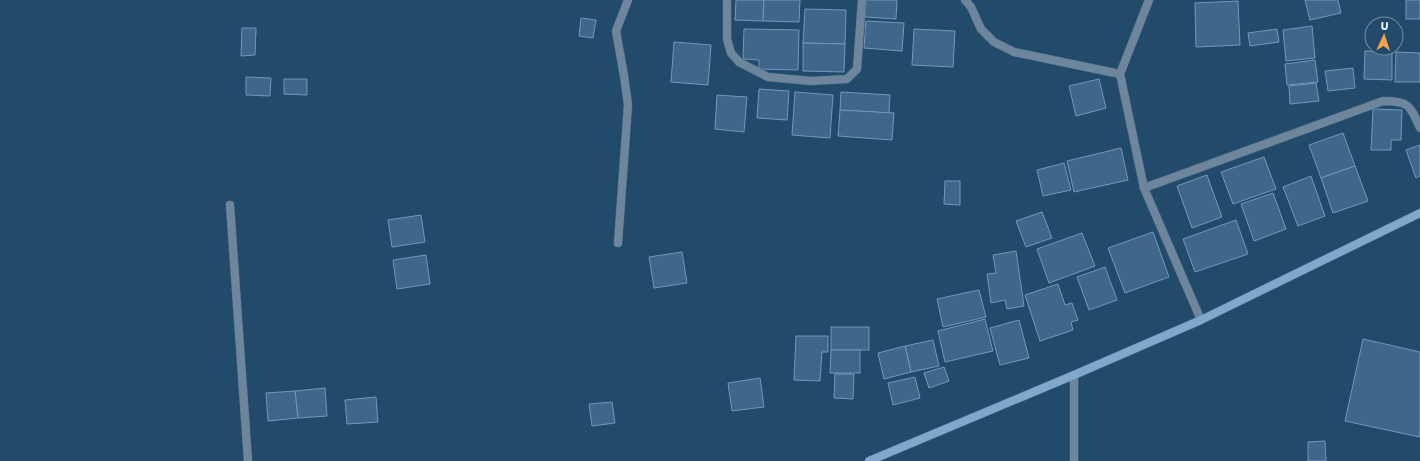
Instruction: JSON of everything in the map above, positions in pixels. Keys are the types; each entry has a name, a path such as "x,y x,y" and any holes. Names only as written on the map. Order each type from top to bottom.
{"street":[{"path":"618,243 628,105 616,31 628,0"},
{"path":"727,0 727,39 731,53 739,62 768,77 811,81 848,78 857,69 862,0"},
{"path":"965,0 971,7 981,29 994,42 1014,52 1120,74"},
{"path":"1149,0 1120,74 1144,188 1200,320"},
{"path":"1144,188 1383,101 1405,103 1412,110 1420,128"},
{"path":"230,205 248,461"},
{"path":"869,461 1200,320 1420,213"},
{"path":"1074,374 1074,461"}],"building":[{"path":"736,0 764,0 763,21 735,20"},
{"path":"764,0 800,0 799,22 763,21"},
{"path":"866,0 897,0 896,19 865,17"},
{"path":"1305,0 1338,0 1341,13 1310,20"},
{"path":"1406,0 1420,0 1420,19 1406,19"},
{"path":"1238,1 1240,45 1196,47 1195,3"},
{"path":"805,9 846,10 845,44 803,43"},
{"path":"581,18 596,20 593,38 579,36"},
{"path":"866,21 904,23 902,51 864,48"},
{"path":"1312,26 1315,58 1286,61 1283,30"},
{"path":"242,28 256,28 255,55 241,56"},
{"path":"744,29 799,30 798,70 759,69 759,60 743,59"},
{"path":"914,29 955,31 953,67 912,65"},
{"path":"1277,29 1279,42 1250,46 1248,33"},
{"path":"674,42 711,45 708,85 671,82"},
{"path":"803,43 845,44 844,72 803,71"},
{"path":"1404,52 1420,53 1420,82 1395,82 1396,56 1404,56"},
{"path":"1365,56 1392,56 1392,80 1364,79"},
{"path":"1315,60 1318,82 1287,85 1285,64"},
{"path":"1353,68 1355,88 1328,91 1325,71"},
{"path":"246,77 271,78 270,96 246,95"},
{"path":"284,79 307,79 307,95 284,94"},
{"path":"1099,79 1106,108 1076,116 1069,86"},
{"path":"1316,83 1319,101 1290,104 1289,86"},
{"path":"759,89 789,91 787,120 757,118"},
{"path":"795,92 833,95 830,138 792,135"},
{"path":"841,92 890,95 889,113 840,110"},
{"path":"717,95 747,97 744,132 715,129"},
{"path":"1373,109 1402,110 1401,140 1391,140 1391,150 1371,150"},
{"path":"840,110 894,113 892,140 838,136"},
{"path":"1343,133 1355,166 1321,178 1309,145"},
{"path":"1420,145 1420,176 1416,178 1406,150"},
{"path":"1121,148 1128,180 1074,192 1067,161"},
{"path":"1264,157 1276,189 1233,204 1221,172"},
{"path":"1064,163 1071,190 1043,196 1037,170"},
{"path":"1355,166 1368,201 1333,213 1321,178"},
{"path":"1207,175 1222,217 1192,228 1177,186"},
{"path":"1311,176 1325,216 1298,226 1283,187"},
{"path":"945,181 960,181 960,205 944,204"},
{"path":"1273,193 1286,229 1254,241 1241,204"},
{"path":"1042,212 1052,238 1026,247 1016,221"},
{"path":"421,215 425,242 392,247 388,220"},
{"path":"1236,220 1248,254 1195,272 1183,239"},
{"path":"1153,232 1169,277 1125,293 1108,248"},
{"path":"1082,233 1095,266 1049,283 1037,249"},
{"path":"1016,251 1024,306 1007,309 1005,300 991,303 987,274 996,273 993,255"},
{"path":"682,252 687,283 654,288 649,257"},
{"path":"426,255 430,284 397,289 393,260"},
{"path":"1105,267 1117,300 1089,310 1077,277"},
{"path":"1058,284 1065,305 1072,303 1078,320 1071,322 1073,330 1040,341 1025,295"},
{"path":"979,290 986,317 943,327 937,299"},
{"path":"985,319 993,351 945,362 938,331"},
{"path":"1019,320 1029,358 1000,365 990,328"},
{"path":"831,327 869,327 869,350 831,350"},
{"path":"796,336 828,336 828,352 822,352 820,381 794,380"},
{"path":"1363,339 1420,352 1420,437 1345,421"},
{"path":"933,340 939,366 911,372 905,346"},
{"path":"905,346 911,372 884,379 878,353"},
{"path":"831,350 860,350 860,373 830,373"},
{"path":"944,367 949,381 929,388 924,373"},
{"path":"835,374 854,374 853,399 834,398"},
{"path":"915,377 920,398 893,405 888,383"},
{"path":"760,378 764,407 732,411 728,383"},
{"path":"325,388 327,416 298,418 295,391"},
{"path":"295,391 298,418 268,421 266,393"},
{"path":"376,397 378,422 347,424 345,400"},
{"path":"612,402 615,423 592,426 589,404"},
{"path":"1325,441 1326,461 1308,461 1308,442"}]}
